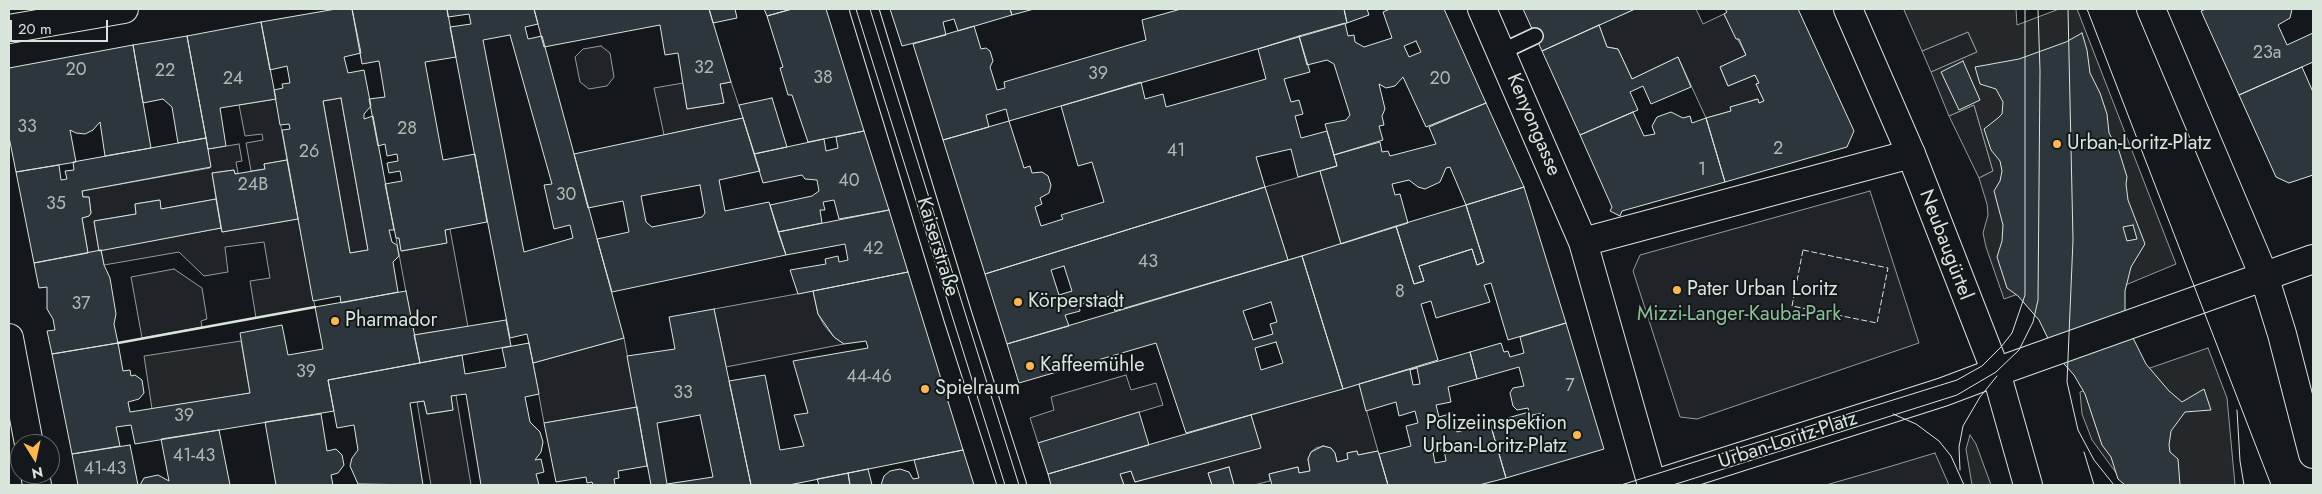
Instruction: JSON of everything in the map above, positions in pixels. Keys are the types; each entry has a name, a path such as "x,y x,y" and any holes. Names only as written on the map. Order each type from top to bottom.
{"street":[{"path":"9,29 124,9"},
{"name":"Kaiserstraße","path":"864,9 958,317 1012,485"},
{"name":"Kenyongasse","path":"1482,9 1583,242"},
{"name":"Neubaugürtel","path":"1848,9 1911,154 1996,372 2028,485"},
{"path":"2151,9 2264,276 2282,334 2313,454"},
{"path":"1583,242 1911,154"},
{"name":"Urban-Loritz-Platz","path":"1583,242 1652,485 1943,392 2313,259"},
{"path":"9,338 27,434"}],"lane":[{"path":"1501,52 1536,36"}],"green space":[{"path":"1635,9 1696,9 1703,24 1724,14 1746,55 1720,67 1728,86 1755,75 1759,83 1756,84 1764,101 1759,103 1757,99 1731,107 1731,111 1706,118 1678,57 1632,79 1618,49 1607,47 1599,25"},
{"path":"1968,32 1977,52 1931,72 1922,51"},
{"path":"601,46 610,53 614,77 607,86 589,89 580,82 575,57 583,49"},
{"path":"731,82 743,118 664,135 654,88 683,83 687,109 724,103 720,84"},
{"path":"341,98 368,250 350,253 323,101"},
{"path":"276,99 287,160 264,164 265,169 251,171 246,143 263,140 262,134 245,136 239,105"},
{"path":"1974,105 1993,171 1979,178 1949,116"},
{"path":"239,144 242,161 236,162 238,173 235,174 234,170 212,173 216,199 161,209 159,200 135,204 136,214 94,221 99,251 88,253 82,218 89,216 91,213 89,197 83,197 82,191 210,168 208,149"},
{"path":"1320,171 1341,244 1288,260 1265,187"},
{"name":"Mizzi-Langer-Kauba-Park","path":"1870,191 1919,343 1697,419 1680,417 1633,271 1640,255"},
{"path":"298,219 315,307 256,318 250,281 270,278 264,242 225,247 228,272 204,276 179,252 104,265 101,250 221,228 222,232"},
{"path":"450,229 468,327 414,335 396,238 399,238 402,251 446,243 445,230"},
{"path":"174,269 202,288 207,319 201,321 202,327 142,338 131,277"},
{"path":"813,291 818,314 824,325 834,337 844,344 726,367 714,309"},
{"path":"624,338 637,407 544,423 533,363"},
{"path":"1126,375 1131,390 1156,383 1163,405 1038,443 1030,418 1054,410 1051,397"},
{"path":"1359,384 1378,451 1358,455 1357,451 1347,453 1348,459 1337,462 1335,453 1331,448 1323,446 1311,452 1308,459 1310,471 1299,473 1298,467 1269,474 1270,481 1254,485 1234,485 1229,467 1208,473 1212,485 1124,485 1120,474 1131,471 1135,482 1260,448 1251,415"},
{"path":"456,395 471,485 431,485 417,402 424,401 427,414 453,410 451,396"},
{"path":"1935,453 1949,485 1826,485 1885,468"}],"shaded area":[{"name":"Urban-Loritz-Platz","path":"2016,9 2017,25 2059,9 2077,9 2176,264 2046,318 2055,281 2004,299 1983,233 1988,215 1987,204 1979,178 1993,171 1974,105 1949,116 1931,72 1977,52 1968,32 1922,51 1904,10"},
{"path":"241,341 250,393 152,409 144,356"},
{"path":"2208,348 2227,398 2235,485 2125,485 2092,440 2082,414 2080,392"},
{"path":"1970,435 1976,444 1991,485 1972,485 1966,449"}],"building":[{"path":"336,9 352,9 361,53 344,57 348,73 364,70 371,106 364,114 364,119 373,116 394,230 389,230 392,242 397,245 399,256 393,262 398,292 341,303 340,296 313,301 282,130 290,129 289,124 280,125 274,90 283,88 282,84 290,83 287,66 270,70 261,22","holes":["341,98 368,250 350,253 323,101"]},
{"path":"352,9 447,9 456,57 425,62 443,160 475,154 487,222 445,230 447,243 401,251 399,238 396,238 385,184 402,181 400,171 389,173 387,163 398,161 397,154 387,156 385,144 378,146 369,99 385,97 379,61 362,64"},
{"path":"447,9 534,9 538,24 525,27 528,39 542,36 624,338 533,363 527,334 510,338 450,27 471,24 469,14 448,17","holes":["510,35 552,184 544,185 554,229 570,225 573,238 524,252 483,40"]},
{"path":"534,9 709,9 731,82 720,84 724,103 687,109 678,53 665,55 660,25 544,47"},
{"path":"709,9 735,9 737,18 713,23"},
{"path":"764,9 792,9 767,16"},
{"path":"792,9 826,9 864,131 808,142 792,95 788,95 780,68 783,67 767,16"},
{"path":"890,9 1010,9 1012,15 958,31 954,19 943,22 946,35 902,46"},
{"path":"1010,9 1034,9 1012,15"},
{"path":"1181,9 1344,9 1347,23 1009,121 1006,109 986,115 989,127 943,140 913,44 974,26 981,49 986,48 990,51 993,61 990,67 997,90 1005,88 1004,82 1146,40 1142,20"},
{"path":"1344,9 1367,9 1369,15 1347,23"},
{"path":"1390,9 1444,9 1486,103 1426,127 1403,77 1395,86 1386,88 1379,84 1385,109 1382,116 1384,125 1379,126 1383,140 1334,155 1325,124 1346,120 1350,115 1334,64 1327,60 1307,65 1299,36 1345,23 1348,36 1354,35 1355,42 1364,47 1392,38 1383,12","holes":["1416,41 1421,52 1409,57 1404,46"]},
{"path":"1523,9 1635,9 1542,51"},
{"path":"1725,9 1798,9 1854,131 1847,147 1725,182 1706,118 1731,111 1730,107 1758,99 1759,103 1764,101 1756,84 1759,83 1755,75 1728,86 1720,67 1746,55 1724,14 1727,12"},
{"path":"2206,9 2292,9 2290,18 2278,25 2287,45 2313,33 2313,62 2239,95 2201,11"},
{"path":"261,22 276,99 220,108 226,146 208,149 187,36"},
{"path":"1599,25 1607,47 1618,49 1632,79 1678,57 1691,87 1651,104 1643,86 1630,92 1638,110 1580,135 1542,51"},
{"name":"Urban-Loritz-Platz","path":"2082,33 2087,50 2090,73 2100,93 2107,114 2109,133 2119,151 2127,177 2128,200 2145,244 2131,267 2125,291 2125,311 2130,332 2146,364 2169,391 2182,402 2204,389 2211,410 2185,412 2171,431 2170,452 2178,459 2180,485 2125,485 2118,479 2111,457 2102,445 2085,394 2074,375 2056,355 2039,320 2018,296 2007,288 1997,257 2002,241 2003,225 1994,191 2000,181 2002,171 2000,161 1991,150 1984,129 2002,114 2003,102 1996,89 1980,84 1975,67 2019,59 2066,42"},
{"path":"187,36 206,138 178,143 172,107 163,99 143,103 133,45"},
{"path":"1299,36 1310,72 1284,79 1291,102 1299,100 1303,114 1295,116 1301,138 1327,131 1337,166 1298,177 1291,149 1256,157 1265,187 985,274 943,140 1009,121 1024,168 1030,166 1032,173 1042,172 1048,176 1051,185 1049,193 1040,198 1042,204 1035,207 1041,226 1063,219 1061,215 1104,202 1092,162 1078,166 1061,106 1141,82 1145,99 1163,94 1166,107 1266,79 1258,49"},
{"path":"133,45 151,148 105,156 100,122 93,130 85,134 70,130 76,162 16,172 9,137 9,68"},
{"path":"1963,61 1980,100 1959,110 1941,72"},
{"path":"2302,67 2313,92 2313,175 2289,183 2276,177 2239,95"},
{"path":"772,98 787,147 754,154 739,105"},
{"path":"1486,103 1524,187 1466,205 1450,167 1446,168 1440,182 1425,189 1418,187 1409,180 1392,184 1395,195 1400,194 1408,223 1341,244 1320,171 1337,166 1334,155 1380,142 1382,152 1388,151 1390,156 1436,144 1429,127"},
{"path":"1633,112 1644,136 1655,134 1652,126 1657,117 1671,112 1683,118 1690,116 1692,123 1706,118 1725,182 1622,211 1620,216 1610,211 1612,207 1580,135"},
{"path":"743,118 760,171 719,180 725,211 769,202 786,255 612,292 597,239 629,232 623,201 588,208 574,154","holes":["700,185 705,213 702,217 652,227 646,222 641,196"]},
{"path":"864,131 889,210 839,219 834,200 823,202 825,210 820,210 822,223 778,232 770,205 812,196 819,191 817,180 805,179 802,175 763,183 754,154 824,139 826,151 838,148 836,137"},
{"path":"206,138 211,167 82,191 83,197 89,197 91,213 89,216 82,218 88,253 34,263 16,172 59,165 61,180 67,179 65,171 74,170 73,162"},
{"path":"287,160 298,219 222,232 212,173 234,170 235,174 265,169 264,164"},
{"path":"1265,187 1288,260 1115,311 1110,296 1079,305 1080,311 1065,315 1069,326 1007,344 985,274","holes":["1064,266 1072,291 1059,295 1051,270"]},
{"path":"1524,187 1566,323 1508,340 1491,283 1484,285 1490,302 1436,318 1431,301 1421,304 1438,360 1343,389 1302,256 1396,226 1414,284 1424,281 1419,266 1472,249 1477,265 1484,262 1466,205"},
{"path":"216,199 221,228 99,251 94,221 136,214 135,204 160,200 161,209"},
{"path":"1466,205 1484,262 1477,265 1472,249 1419,266 1424,281 1414,284 1396,226"},
{"path":"889,210 908,272 798,294 790,270 826,264 825,259 838,256 839,262 848,260 845,244 786,255 778,232"},
{"path":"2133,225 2137,239 2127,241 2123,227"},
{"path":"101,250 104,265 110,278 116,314 114,324 118,343 52,354 47,331 55,330 53,319 47,309 47,287 39,288 34,263"},
{"path":"1302,256 1343,389 1186,433 1156,343 1019,383 1007,344","holes":["1271,302 1277,322 1270,324 1273,334 1253,340 1243,311","1276,342 1283,363 1261,370 1255,348"]},
{"path":"908,272 963,450 789,485 751,485 729,381 765,375 780,450 804,446 794,415 808,413 793,361 868,348 866,341 844,344 834,337 818,314 813,291"},
{"path":"406,291 420,363 328,380 334,411 135,444 131,425 116,427 120,446 72,454 52,354 118,343 123,371 130,370 131,376 135,375 142,380 144,393 139,399 128,402 130,412 250,393 240,333 282,325 288,355 323,349 315,307"},
{"path":"714,309 751,485 651,485 627,356 675,349 669,317","holes":["700,415 713,477 667,484 657,423"]},
{"path":"506,320 511,346 420,363 414,335"},
{"path":"1566,323 1604,449 1506,478 1490,423 1529,412 1528,408 1517,410 1513,406 1510,393 1513,388 1524,386 1519,367 1477,379 1470,352 1501,343 1504,352 1508,351 1510,357 1524,353 1520,337","holes":["1544,413 1547,426 1535,429 1532,415"]},
{"path":"529,343 539,394 525,397 530,422 540,432 543,442 541,452 535,460 541,459 544,472 536,474 539,485 481,485 466,394 451,396 453,410 427,414 424,401 410,403 423,485 358,484 350,466 352,458 358,450 354,425 337,428 328,380 462,355 465,374 506,367 502,348"},
{"path":"1470,352 1477,379 1448,387 1451,402 1436,405 1439,417 1453,413 1457,432 1490,423 1506,478 1479,485 1388,485 1379,454 1411,446 1406,426 1418,423 1415,411 1399,416 1396,402 1366,411 1359,384","holes":["1417,368 1420,384 1413,385 1410,370","1444,449 1446,461 1435,463 1433,452"]},
{"path":"637,407 647,466 618,471 619,478 614,479 615,485 593,485 592,482 587,483 586,477 556,482 544,423"},
{"path":"1139,412 1149,445 1048,474 1038,443"},
{"path":"321,414 327,451 336,449 342,455 344,465 338,473 331,475 333,485 276,485 265,422"},
{"path":"1251,415 1261,448 1135,482 1131,471 1120,474 1124,485 1051,485 1048,474"},
{"path":"219,430 230,485 140,485 144,478 158,475 169,481 161,439"},
{"path":"130,445 138,485 78,485 72,454"},
{"path":"1323,446 1331,448 1335,453 1337,462 1348,459 1347,453 1357,451 1358,455 1378,451 1388,485 1272,485 1269,474 1298,467 1299,473 1310,471 1308,459 1311,452"},
{"path":"963,450 974,485 881,485 884,476 890,471 900,469 909,472 913,479 919,478 914,460"},
{"path":"1229,467 1234,485 1212,485 1208,473"},
{"path":"868,469 872,485 850,485 848,473"},
{"path":"848,473 850,485 819,485 817,479"}],"tram line":[{"path":"856,9 1005,485"},
{"path":"870,9 1019,485"},
{"path":"1621,485 1957,380 1982,366 2001,347 2012,333 2025,295 2025,9"},
{"path":"1673,485 1957,395 1996,372 2019,350 2033,322 2038,300 2040,71 2038,9"},
{"path":"2068,9 2073,240 2067,382 2078,430 2094,460 2114,485"},
{"path":"2087,9 2271,485"},
{"path":"1960,470 1959,447 1963,426 1980,397 1997,376"},
{"path":"2237,410 2240,461 2244,485"},
{"path":"1893,414 1916,424 1939,441 1951,456 1964,485"},
{"path":"2084,452 2094,485"}],"fence":[{"path":"1803,250 1888,268 1877,323 1792,306 1803,250"}],"wall":[{"path":"118,343 315,307"}],"place":[{"name":"Urban-Loritz-Platz","path":"2057,144"},
{"name":"Pater Urban Loritz","path":"1677,290"},
{"name":"Körperstadt","path":"1018,302"},
{"name":"Pharmador","path":"335,321"},
{"name":"Kaffeemühle","path":"1030,366"},
{"name":"Spielraum","path":"925,389"},
{"name":"Polizeiinspektion Urban-Loritz-Platz","path":"1577,435"}]}
